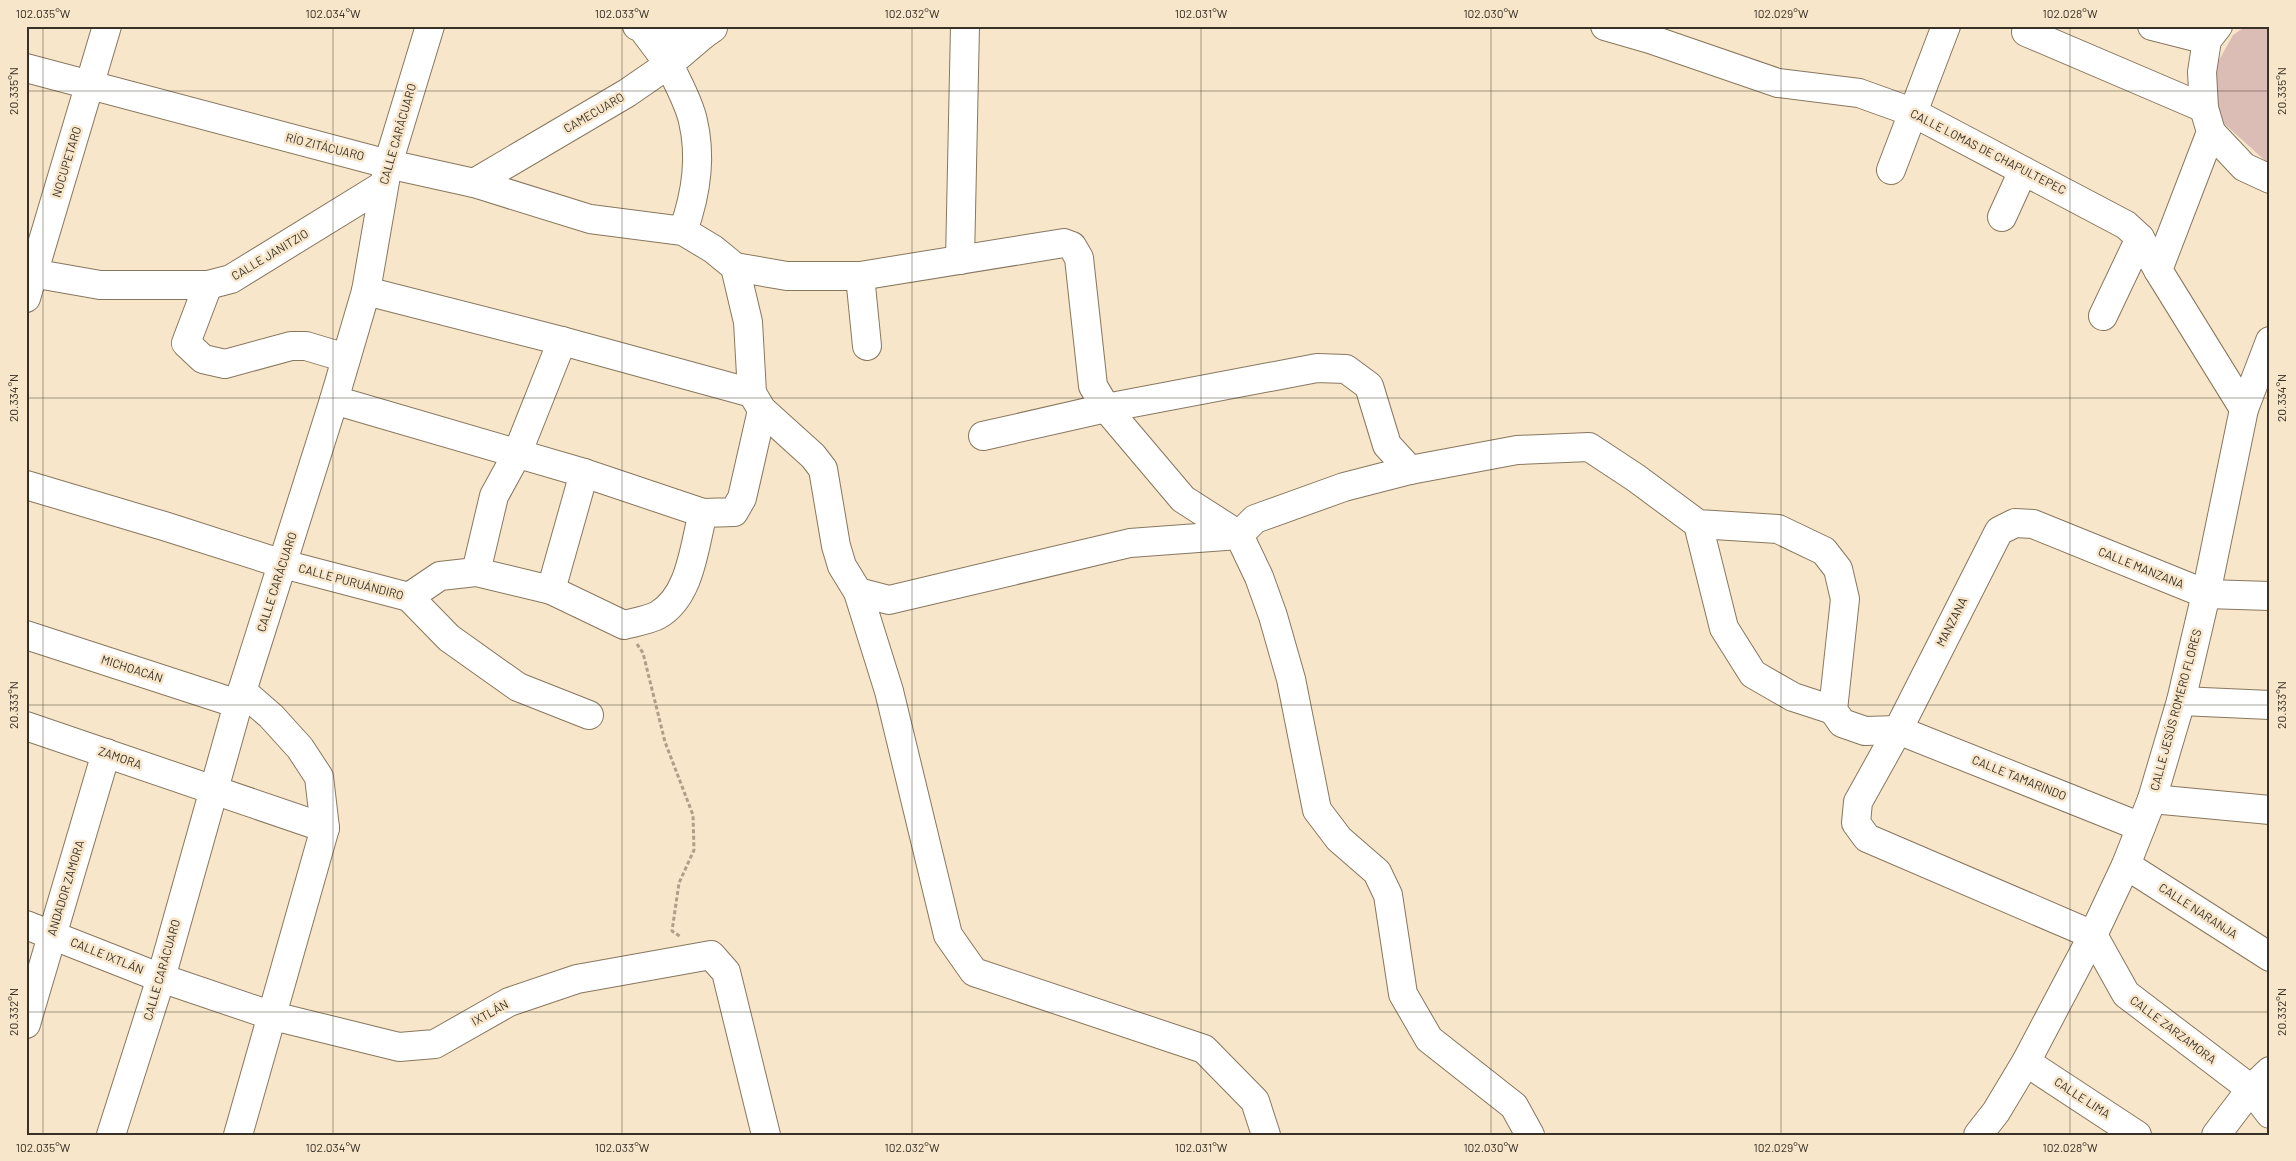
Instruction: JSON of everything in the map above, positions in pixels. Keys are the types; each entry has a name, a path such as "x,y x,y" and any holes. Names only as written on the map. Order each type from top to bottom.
{"street":[{"name":"NOCUPETARO","path":"29,281 90,87 107,26"},
{"name":"CALLE CARÁCUARO","path":"112,1135 161,978 240,698 334,400 366,291 385,175 430,26"},
{"path":"960,260 965,26"},
{"name":"CALLE LOMAS DE CHAPULTEPEC","path":"1605,26 1651,33 1778,83 1859,93 1912,112 2126,225 2140,238 2244,409"},
{"path":"1891,170 1946,26"},
{"path":"2152,26 2213,33 2202,72 2207,120 2158,270"},
{"path":"640,27 709,31"},
{"path":"640,27 669,64 693,120 699,161 693,203 683,231 713,249 735,267 787,276 860,276 1064,243 1072,246 1079,258 1093,386 1106,408 1183,499 1239,535 1259,577 1273,616 1290,679 1318,810 1339,839 1377,872 1388,895 1403,994 1429,1039 1514,1106 1530,1135"},
{"name":"CAMECUARO","path":"474,183 627,93 669,64 709,31"},
{"path":"2026,32 2207,120 2244,167 2270,179"},
{"name":"RÍO ZITÁCUARO","path":"26,68 385,175 474,183 590,219 683,231"},
{"path":"2002,217 2023,171"},
{"name":"CALLE JANITZIO","path":"29,281 100,285 208,285 231,279 385,175"},
{"path":"2103,316 2140,238"},
{"path":"334,400 584,473 703,513 734,512 742,498 757,402 748,322 735,267"},
{"path":"860,276 867,346"},
{"path":"208,285 186,343 203,359 224,364 291,346 306,346 346,358"},
{"path":"366,291 562,340 757,402 813,456 823,469 836,546 842,566 858,592 890,691 948,935 974,972 1204,1049 1255,1101 1266,1135"},
{"path":"476,572 494,496 517,454 562,340"},
{"name":"CALLE JESÚS ROMERO FLORES","path":"1978,1135 1999,1123 2026,1062 2093,935 2126,865 2152,799 2181,701 2206,594 2244,409 2270,341"},
{"path":"983,436 1106,408 1318,368 1346,369 1369,386 1387,445 1410,470"},
{"path":"858,592 889,600 1130,543 1239,535 1255,519 1344,487 1410,470 1517,450 1588,447 1636,478 1698,524 1778,529 1824,550 1838,569 1845,599 1833,710"},
{"path":"551,590 584,473"},
{"name":"CALLE PURUÁNDIRO","path":"26,485 283,564 409,597 440,576 476,572 551,590 624,624"},
{"path":"624,624 658,615 674,602 684,583 703,513"},
{"name":"CALLE MANZANA","path":"2015,523 2033,524 2206,594 2270,596"},
{"name":"MANZANA","path":"2015,523 1999,531 1898,730 1858,802 1856,824 1867,838 2093,935"},
{"path":"1698,524 1724,628 1753,674 1793,697 1833,710 1842,723 1865,731 1898,730"},
{"path":"409,597 449,638 518,688 589,715"},
{"name":"MICHOACÁN","path":"26,635 240,698"},
{"path":"238,1135 325,828 319,777 294,742 271,716 240,698"},
{"path":"2181,701 2270,705"},
{"name":"ZAMORA","path":"26,726 325,828"},
{"name":"CALLE TAMARINDO","path":"1898,730 2140,827"},
{"name":"ANDADOR ZAMORA","path":"26,1024 106,754"},
{"path":"2152,799 2270,810"},
{"name":"CALLE NARANJA","path":"2126,865 2270,956"},
{"name":"CALLE IXTLÁN","path":"26,925 161,978 273,1016"},
{"name":"CALLE ZARZAMORA","path":"2093,935 2126,994 2261,1080 2270,1114"},
{"path":"711,956 726,972 766,1135"},
{"name":"IXTLÁN","path":"273,1016 399,1047 435,1044 509,1002 577,979 711,956"},
{"name":"CALLE LIMA","path":"2026,1062 2137,1135"},
{"path":"2216,1135 2261,1080"}],"path":[{"path":"624,624 643,653 665,742 693,815 694,850 679,883 672,931 711,956"}],"shaded area":[{"path":"2246,26 2270,26 2270,165 2219,119 2214,69 2233,35"}]}
